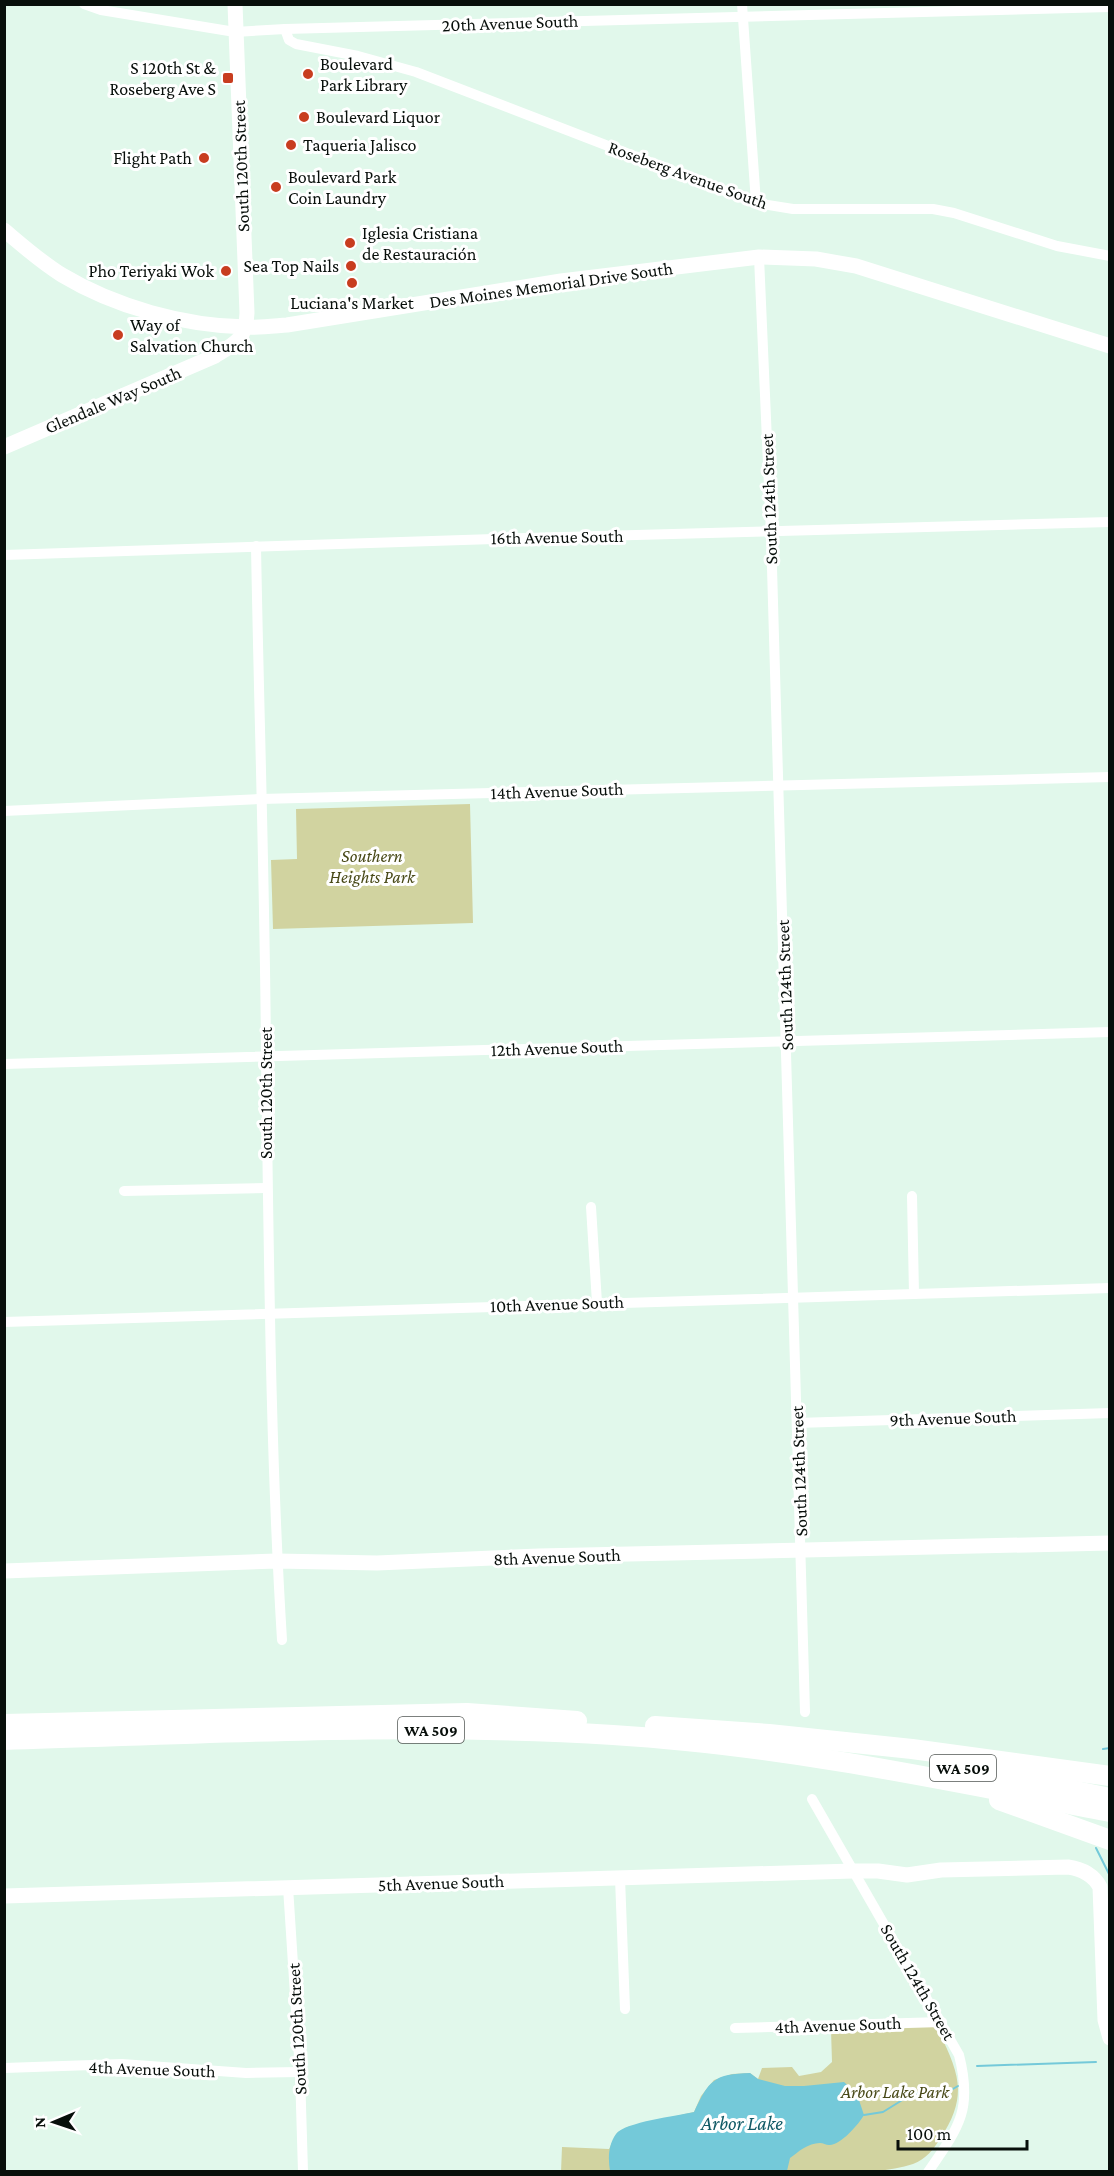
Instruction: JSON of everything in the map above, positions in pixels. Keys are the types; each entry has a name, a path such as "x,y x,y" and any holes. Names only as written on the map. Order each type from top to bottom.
{"highway":[{"name":"WA 509","path":"4,1724 467,1713 757,1733 817,1740 1110,1798"},
{"name":"WA 509","path":"4,1740 465,1730 614,1735 782,1751 1110,1812"},
{"path":"817,1740 912,1749 1110,1776"},
{"path":"856,1766 941,1784 1000,1801 1110,1840"}],"street":[{"path":"84,4 101,10 235,32"},
{"name":"South 120th Street","path":"235,4 246,327"},
{"name":"20th Avenue South","path":"235,32 742,10 1110,7"},
{"path":"742,10 756,203"},
{"name":"Roseberg Avenue South","path":"285,29 289,40 296,44 380,61 416,72 756,203 793,209 933,209 954,213 1057,246 1110,256"},
{"name":"Des Moines Memorial Drive South","path":"4,230 62,275 116,300 146,312 174,318 246,327 312,322 561,280 759,257 816,259 856,266 1110,346"},
{"name":"South 124th Street","path":"759,257 771,533 806,1712"},
{"name":"Glendale Way South","path":"4,447 215,356 236,342 246,327"},
{"name":"16th Avenue South","path":"4,555 1110,522"},
{"name":"South 120th Street","path":"256,546 267,1188 277,1561 282,1640"},
{"name":"14th Avenue South","path":"4,811 261,800 1110,777"},
{"name":"12th Avenue South","path":"4,1064 1110,1032"},
{"path":"124,1191 267,1188"},
{"path":"912,1196 914,1294"},
{"path":"591,1207 597,1303"},
{"name":"10th Avenue South","path":"4,1322 1110,1288"},
{"name":"9th Avenue South","path":"797,1423 1110,1413"},
{"name":"8th Avenue South","path":"4,1571 277,1561 377,1563 539,1556 1110,1543"},
{"name":"South 124th Street","path":"812,1799 959,2055 966,2093 963,2109 957,2126 928,2172"},
{"name":"5th Avenue South","path":"4,1896 878,1871 908,1875 942,1870 1068,1866 1089,1874 1100,1887 1105,2020 1110,2038"},
{"path":"620,1878 625,2009"},
{"name":"South 120th Street","path":"288,1887 300,2072 303,2172"},
{"name":"4th Avenue South","path":"735,2028 942,2022"},
{"name":"4th Avenue South","path":"4,2068 122,2064 246,2073 300,2072"}],"green space":[{"name":"Southern Heights Park","path":"470,804 473,923 273,929 271,860 297,859 296,809"},
{"name":"Arbor Lake Park","path":"936,2026 955,2070 958,2095 949,2123 935,2147 922,2160 913,2164 876,2172 561,2172 562,2147 609,2149 617,2133 627,2127 694,2112 701,2096 714,2080 732,2074 750,2073 758,2079 762,2068 792,2067 799,2076 821,2072 832,2062 831,2030"}],"water":[{"name":"Arbor Lake","path":"750,2073 758,2079 785,2086 844,2082 857,2094 864,2115 854,2129 838,2142 829,2145 811,2144 796,2153 790,2158 787,2171 610,2171 610,2147 613,2138 621,2130 640,2123 694,2112 704,2093 714,2081 728,2075"}],"waterway":[{"path":"1103,1749 1110,1748"},
{"path":"1096,1848 1110,1876"},
{"path":"977,2066 1096,2062"},
{"path":"864,2115 883,2112 912,2094 929,2091 946,2093 958,2086"}],"place":[{"name":"Boulevard Park Library","path":"308,74"},
{"name":"S 120th St & Roseberg Ave S","path":"228,78"},
{"name":"Boulevard Liquor","path":"304,117"},
{"name":"Taqueria Jalisco","path":"291,145"},
{"name":"Flight Path","path":"204,158"},
{"name":"Boulevard Park Coin Laundry","path":"276,187"},
{"name":"Iglesia Cristiana de Restauración","path":"350,243"},
{"name":"Sea Top Nails","path":"351,266"},
{"name":"Pho Teriyaki Wok","path":"226,271"},
{"name":"Luciana's Market","path":"352,283"},
{"name":"Way of Salvation Church","path":"118,335"}]}
